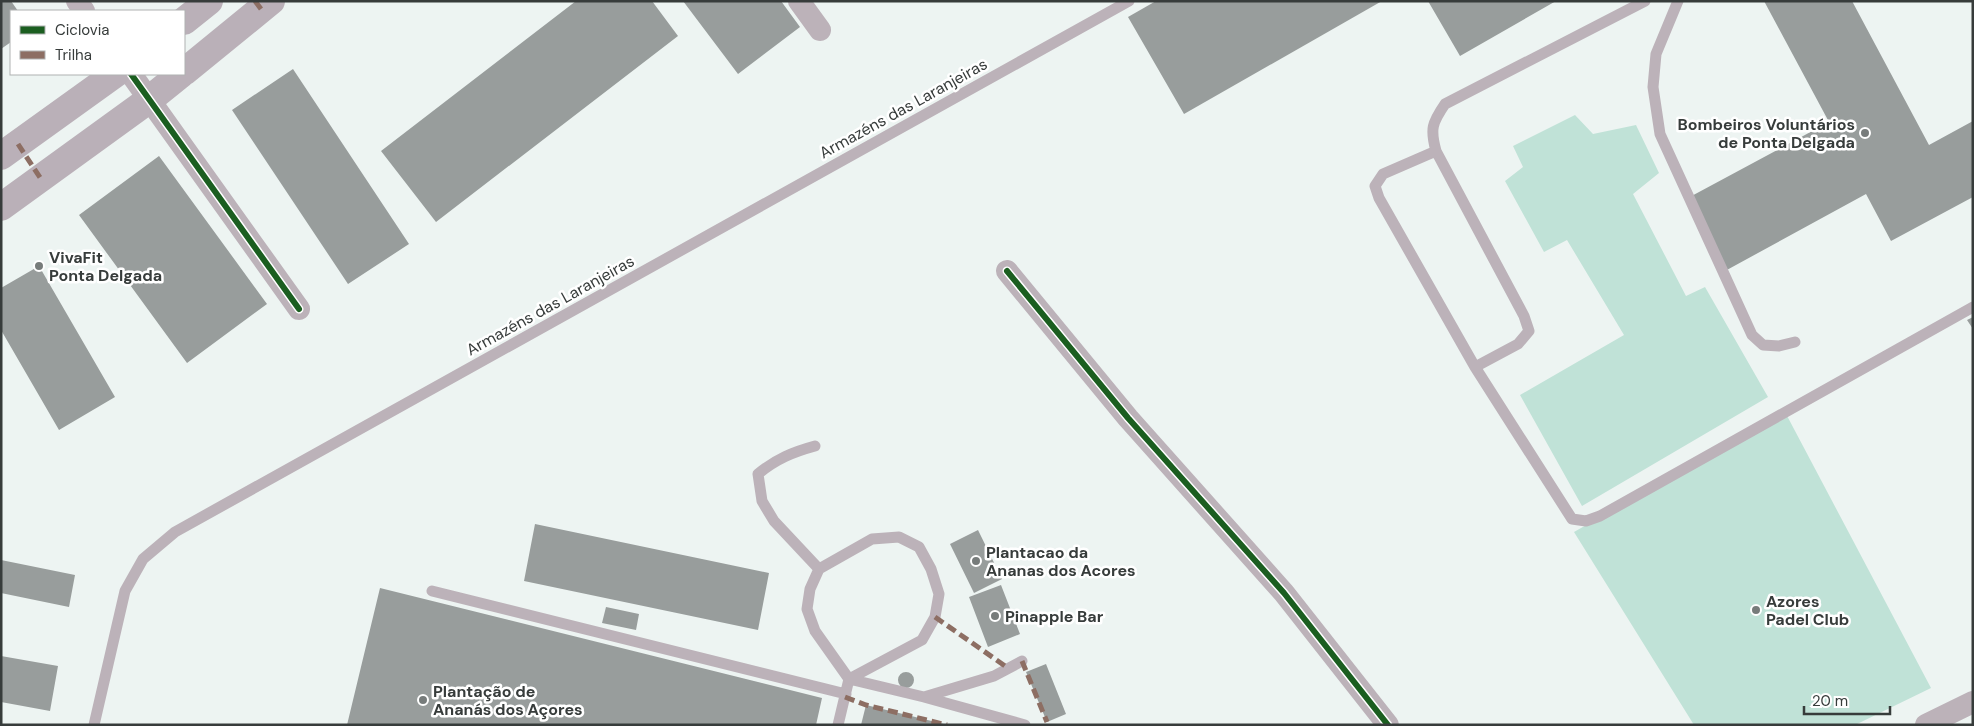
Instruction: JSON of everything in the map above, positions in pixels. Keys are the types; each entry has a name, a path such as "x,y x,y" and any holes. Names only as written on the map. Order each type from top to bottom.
{"main road":[{"path":"185,20 209,1"},
{"path":"185,71 270,1"},
{"path":"1,156 114,75"},
{"path":"1,207 150,99 180,75"}],"street":[{"path":"799,1 820,30"},
{"path":"132,75 299,308"},
{"path":"1007,270 1128,418 1284,593 1388,725"},
{"path":"1926,725 1973,702"}],"lane":[{"name":"Armazéns das Laranjeiras","path":"94,725 125,591 143,559 174,532 1129,1"},
{"path":"1475,367 1518,344 1529,331 1524,316 1436,151 1432,135 1437,116 1445,104 1645,1"},
{"path":"1678,1 1656,54 1653,87 1660,134 1752,335 1763,345 1779,346 1795,342"},
{"path":"1436,151 1383,174 1375,186 1379,198 1475,367 1572,518 1586,521 1600,516 1973,307"},
{"path":"815,446 792,452 770,464 758,474 762,501 774,521 819,569"},
{"path":"849,679 922,640 935,618 939,594 931,569 919,547 899,537 872,539 819,569 810,589 807,609 816,630 849,679 924,697 1025,725"},
{"path":"432,591 846,694"},
{"path":"924,697 994,676 1022,661"},
{"path":"838,725 849,679"}],"green space":[{"path":"1575,115 1593,134 1636,125 1659,173 1633,194 1686,296 1705,287 1768,397 1582,506 1520,395 1624,335 1567,240 1544,252 1505,181 1523,167 1513,146"},
{"name":"Azores Padel Club","path":"1785,412 1931,688 1855,725 1694,725 1574,532"}],"building":[{"path":"1,1 11,1 17,10 10,10 10,43 1,49"},
{"path":"576,1 652,1 678,36 436,222 381,151"},
{"path":"683,1 781,1 800,27 738,74"},
{"path":"1156,1 1382,1 1184,114 1128,17"},
{"path":"1428,1 1556,1 1460,56"},
{"name":"Bombeiros Voluntários de Ponta Delgada","path":"1764,1 1852,1 1929,145 1973,121 1973,197 1891,241 1866,194 1725,271 1686,199 1829,122"},
{"path":"293,69 409,244 348,284 232,110"},
{"path":"159,156 267,304 187,363 79,215"},
{"path":"39,266 115,397 59,430 1,330 1,288"},
{"path":"1973,317 1973,329 1967,320"},
{"path":"535,524 769,573 758,630 524,581"},
{"name":"Plantacao da Ananas dos Acores","path":"978,530 1002,579 974,593 950,544"},
{"path":"1,560 75,575 69,607 1,593"},
{"name":"Pinapple Bar","path":"1001,585 1020,634 988,647 969,597"},
{"path":"380,588 822,698 816,725 347,725"},
{"path":"606,607 639,614 636,630 602,623"},
{"path":"1,656 58,666 50,711 1,702"},
{"path":"1046,664 1066,714 1047,722 1026,672"},
{"path":"906,672 912,674 914,680 912,686 906,688 900,686 898,680 900,674"},
{"path":"866,705 944,724 944,725 861,725"}],"marked path":[{"path":"255,1 261,9"},
{"path":"18,144 41,179"},
{"path":"935,617 1008,668"},
{"path":"1022,661 1047,722"},
{"path":"845,697 866,705 947,725"}],"cycle path":[{"path":"132,75 299,309"},
{"path":"1007,271 1128,418 1284,593 1388,725"}],"place":[{"name":"Bombeiros Voluntários de Ponta Delgada","path":"1865,133"},
{"name":"VivaFit Ponta Delgada","path":"39,266"},
{"name":"Plantacao da Ananas dos Acores","path":"976,561"},
{"name":"Azores Padel Club","path":"1756,610"},
{"name":"Pinapple Bar","path":"995,616"},
{"name":"Plantação de Ananás dos Açores","path":"423,700"}]}
